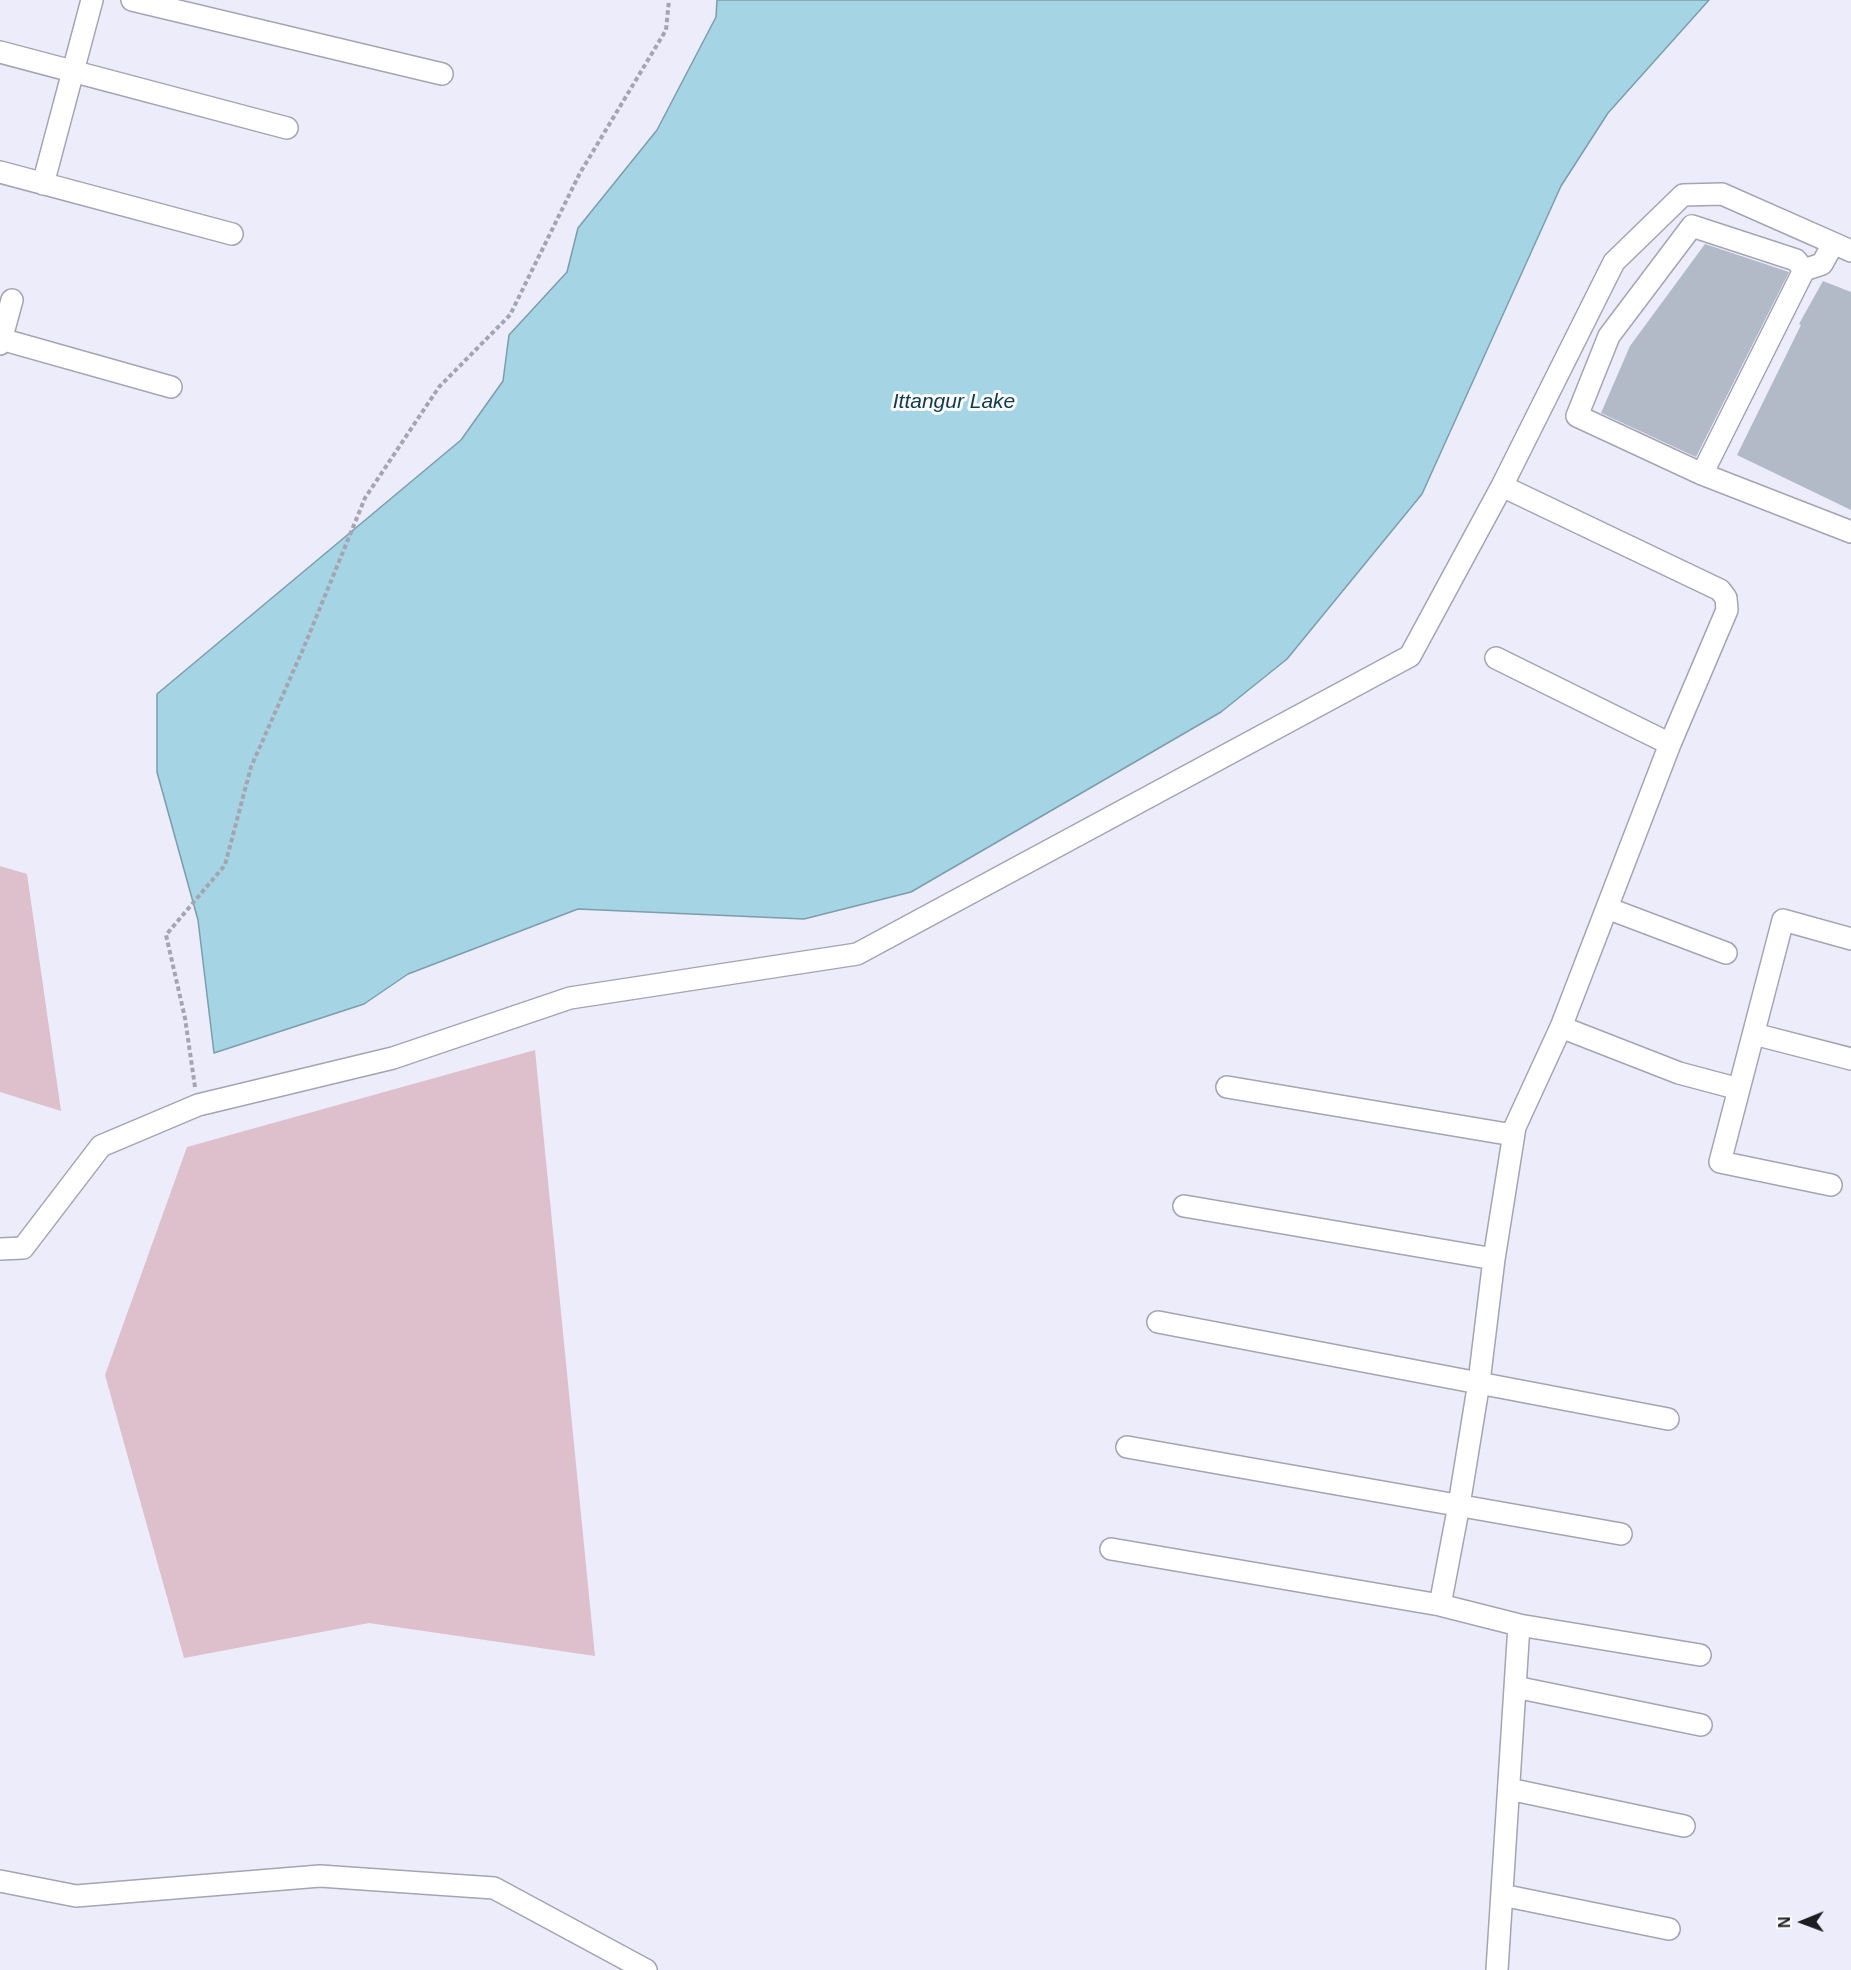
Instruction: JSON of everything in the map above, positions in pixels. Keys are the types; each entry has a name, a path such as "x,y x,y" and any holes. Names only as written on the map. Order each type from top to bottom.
{"street":[{"path":"43,184 92,0"},
{"path":"132,0 442,74"},
{"path":"0,52 287,128"},
{"path":"0,172 232,234"},
{"path":"0,1249 23,1248 101,1146 198,1105 393,1058 570,998 857,954 1410,656 1502,486 1614,262 1683,195 1722,194 1842,248 1822,264 1804,270 1702,474"},
{"path":"1804,270 1796,260 1692,226 1609,336 1577,416 1702,474 1851,532"},
{"path":"12,300 1,341 171,387"},
{"path":"1440,1605 1479,1382 1494,1259 1515,1127 1561,1027 1670,744 1727,610 1726,598 1720,590 1502,486"},
{"path":"1496,658 1670,744"},
{"path":"1607,908 1726,953"},
{"path":"1831,1185 1720,1162 1783,921 1851,939"},
{"path":"1561,1027 1679,1073 1739,1089"},
{"path":"1754,1034 1851,1059"},
{"path":"1227,1087 1514,1135"},
{"path":"1184,1206 1494,1259"},
{"path":"1158,1322 1668,1419"},
{"path":"1127,1447 1621,1534"},
{"path":"1110,1549 1440,1605 1519,1625 1700,1656"},
{"path":"1497,1970 1519,1625"},
{"path":"1515,1688 1701,1725"},
{"path":"1509,1789 1684,1826"},
{"path":"0,1881 76,1896 320,1876 494,1888 646,1970"},
{"path":"1502,1896 1669,1929"}],"path":[{"path":"198,1105 185,1018 166,935 225,865 251,767 304,647 364,498 439,387 510,315 580,173 666,30 669,0"}],"shaded area":[{"path":"0,866 27,874 61,1111 0,1092"},
{"path":"535,1050 595,1656 369,1623 184,1658 105,1375 187,1147"}],"water":[{"name":"Ittangur Lake","path":"717,0 1709,0 1608,113 1561,186 1422,494 1287,659 1221,712 911,892 804,919 578,909 408,974 364,1004 214,1053 198,920 157,772 157,694 461,440 503,381 509,335 567,272 578,228 657,130 716,17"}],"building":[{"path":"1705,244 1789,272 1696,457 1601,413 1630,346"},
{"path":"1823,281 1851,292 1851,510 1737,455 1801,325 1799,324"}]}
